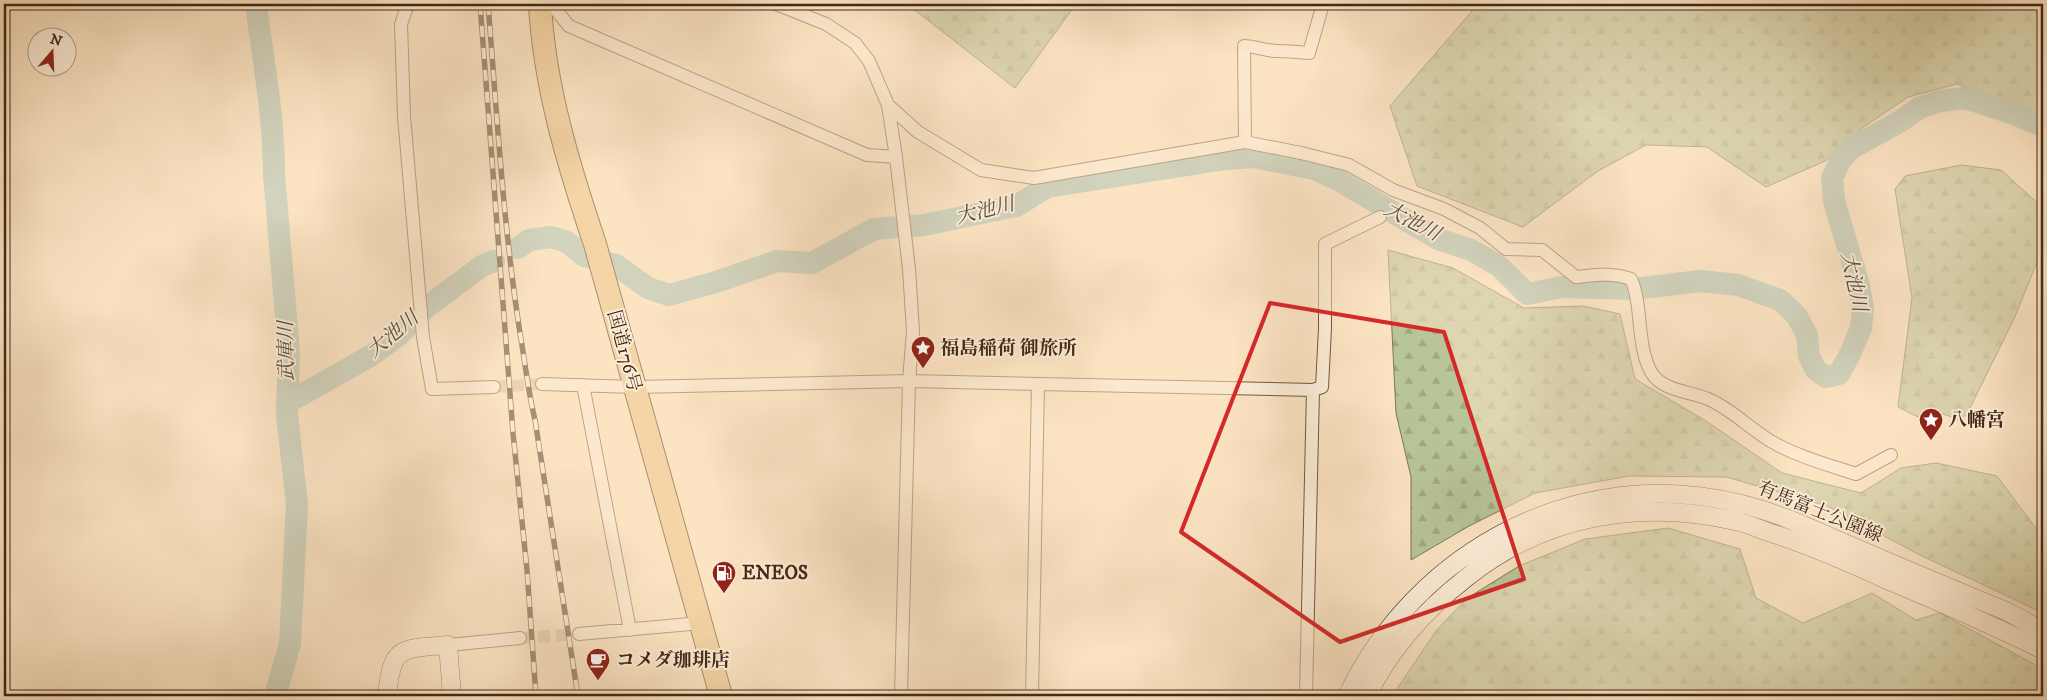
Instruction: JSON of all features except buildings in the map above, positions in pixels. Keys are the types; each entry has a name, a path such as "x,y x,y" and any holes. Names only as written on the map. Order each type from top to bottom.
{"highway":[{"name":"国道176号","path":"540,4 552,91 578,193 595,244 721,696"}],"main road":[{"name":"有馬富士公園線","path":"1347,696 1378,642 1406,607 1434,580 1471,550 1510,528 1562,508 1607,497 1652,494 1695,496 1741,504 1792,521 2008,612 2043,631"},
{"name":"有馬富士公園線","path":"1367,696 1391,656 1418,622 1445,594 1483,564 1519,543 1566,525 1608,514 1653,511 1735,521 1832,555 2043,650"},
{"path":"387,696 390,669 397,656 411,648 448,645 452,696"}],"street":[{"path":"408,4 401,24 404,116 423,337 432,389 494,387"},
{"path":"551,4 569,26 632,54 867,155 896,157"},
{"path":"776,4 826,24 855,43 869,61 888,105 909,269 913,331 909,381 901,696"},
{"path":"1244,142 1244,46 1309,53 1323,4"},
{"path":"888,105 918,132 981,170 1034,178 1244,142 1349,165 1392,192 1444,209 1480,228 1506,248 1542,250 1576,277 1618,274 1631,279 1640,332 1650,371 1659,383 1709,399 1774,443 1856,474 1891,454"},
{"path":"542,384 634,387 909,381 1313,390 1322,387 1325,328 1325,244 1380,217"},
{"path":"582,385 630,630"},
{"path":"1032,696 1038,385"},
{"path":"1306,696 1313,390"},
{"path":"579,634 702,623"},
{"path":"448,645 520,638"}],"highlighted area":[{"path":"1270,303 1444,332 1524,579 1340,642 1181,532"}],"green space":[{"path":"907,4 1076,4 1015,88"},
{"path":"1478,4 2043,4 2043,114 1957,84 1908,97 1865,126 1825,161 1766,187 1707,147 1646,145 1598,171 1523,227 1417,186 1390,106"},
{"path":"1961,165 2001,170 2043,208 2040,255 2014,319 1967,414 1958,420 1938,413 1918,417 1898,407 1912,298 1895,189 1905,176"},
{"path":"1388,250 1453,268 1524,308 1583,306 1620,314 1635,379 1706,421 1782,473 1861,493 1901,468 1936,463 1997,476 2043,538 2043,613 1922,556 1827,506 1726,477 1629,476 1535,493 1469,526 1411,560 1411,477 1396,413"},
{"path":"1668,528 1740,549 1756,598 1803,623 1872,593 1916,620 1940,613 2043,669 2043,696 1392,696 1436,631 1466,599 1519,566 1585,539"}],"waterway":[{"name":"武庫川","path":"256,4 268,89 274,153 274,174 289,352 287,415 297,504 290,644 275,696"},
{"name":"大池川","path":"518,248 529,240 551,237 567,242 584,256 616,265 648,288 669,295 716,282 777,261 812,263 874,229 924,225 1016,206 1047,187 1226,159 1253,157 1314,169 1340,181 1438,239 1471,250 1499,266 1527,294 1562,287 1633,289 1701,281 1738,285 1780,300 1797,316 1807,335 1809,356 1816,370 1826,377 1839,374 1849,356 1861,328 1863,309 1859,285 1834,201 1832,178 1841,159 1852,148 1901,121 1919,108 1940,101 1965,98 2043,126"},
{"name":"大池川","path":"287,403 372,355 399,335 428,306 482,266 494,261"}],"tunnel":[{"path":"494,387 542,384"},
{"path":"520,638 579,634"}],"railway":[{"path":"480,4 513,433 527,570 536,696"},
{"path":"488,4 501,169 514,292 578,696"}],"place":[{"name":"福島稲荷 御旅所","path":"923,369"},
{"name":"八幡宮","path":"1931,441"},
{"name":"ENEOS","path":"724,594"},
{"name":"コメダ珈琲店","path":"598,681"}]}
